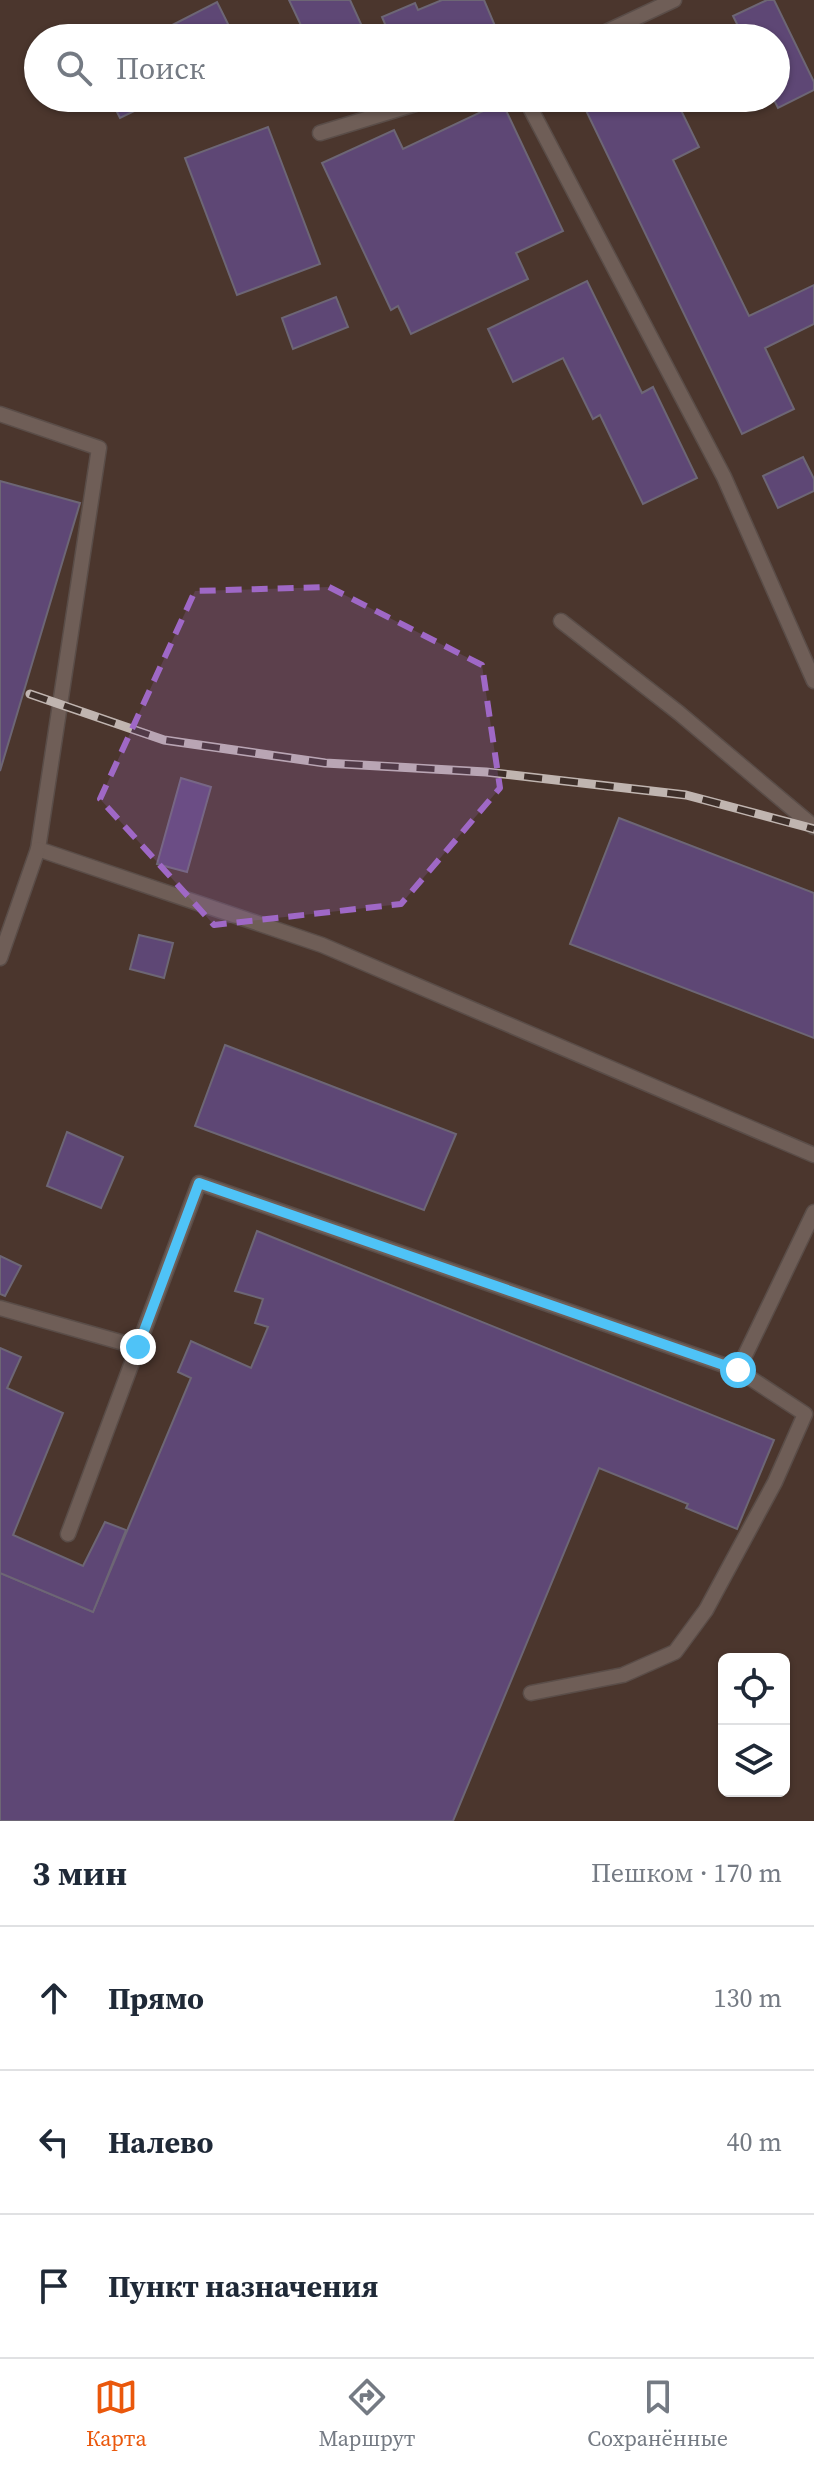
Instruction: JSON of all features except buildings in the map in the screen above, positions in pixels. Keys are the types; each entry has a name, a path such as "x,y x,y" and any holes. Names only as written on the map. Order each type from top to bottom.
{"lane":[{"path":"623,24 674,0"},
{"path":"320,133 389,112"},
{"path":"532,112 724,477 814,681"},
{"path":"0,414 99,448 38,849 0,958"},
{"path":"561,621 679,713 814,827"},
{"path":"38,849 322,945 814,1155"},
{"path":"68,1534 199,1183 738,1370 805,1414 775,1482 706,1610 675,1652 623,1675 531,1693"},
{"path":"738,1370 814,1212"},
{"path":"0,1308 138,1347"}],"highlighted area":[{"path":"329,587 482,665 500,788 401,904 214,925 100,799 195,591"}],"shaded area":[{"path":"0,0 814,0 814,1821 0,1821"}],"railway":[{"path":"30,694 164,740 325,763 486,772 686,795 814,829"}],"route":[{"path":"138,1347 199,1183 738,1370"}]}
